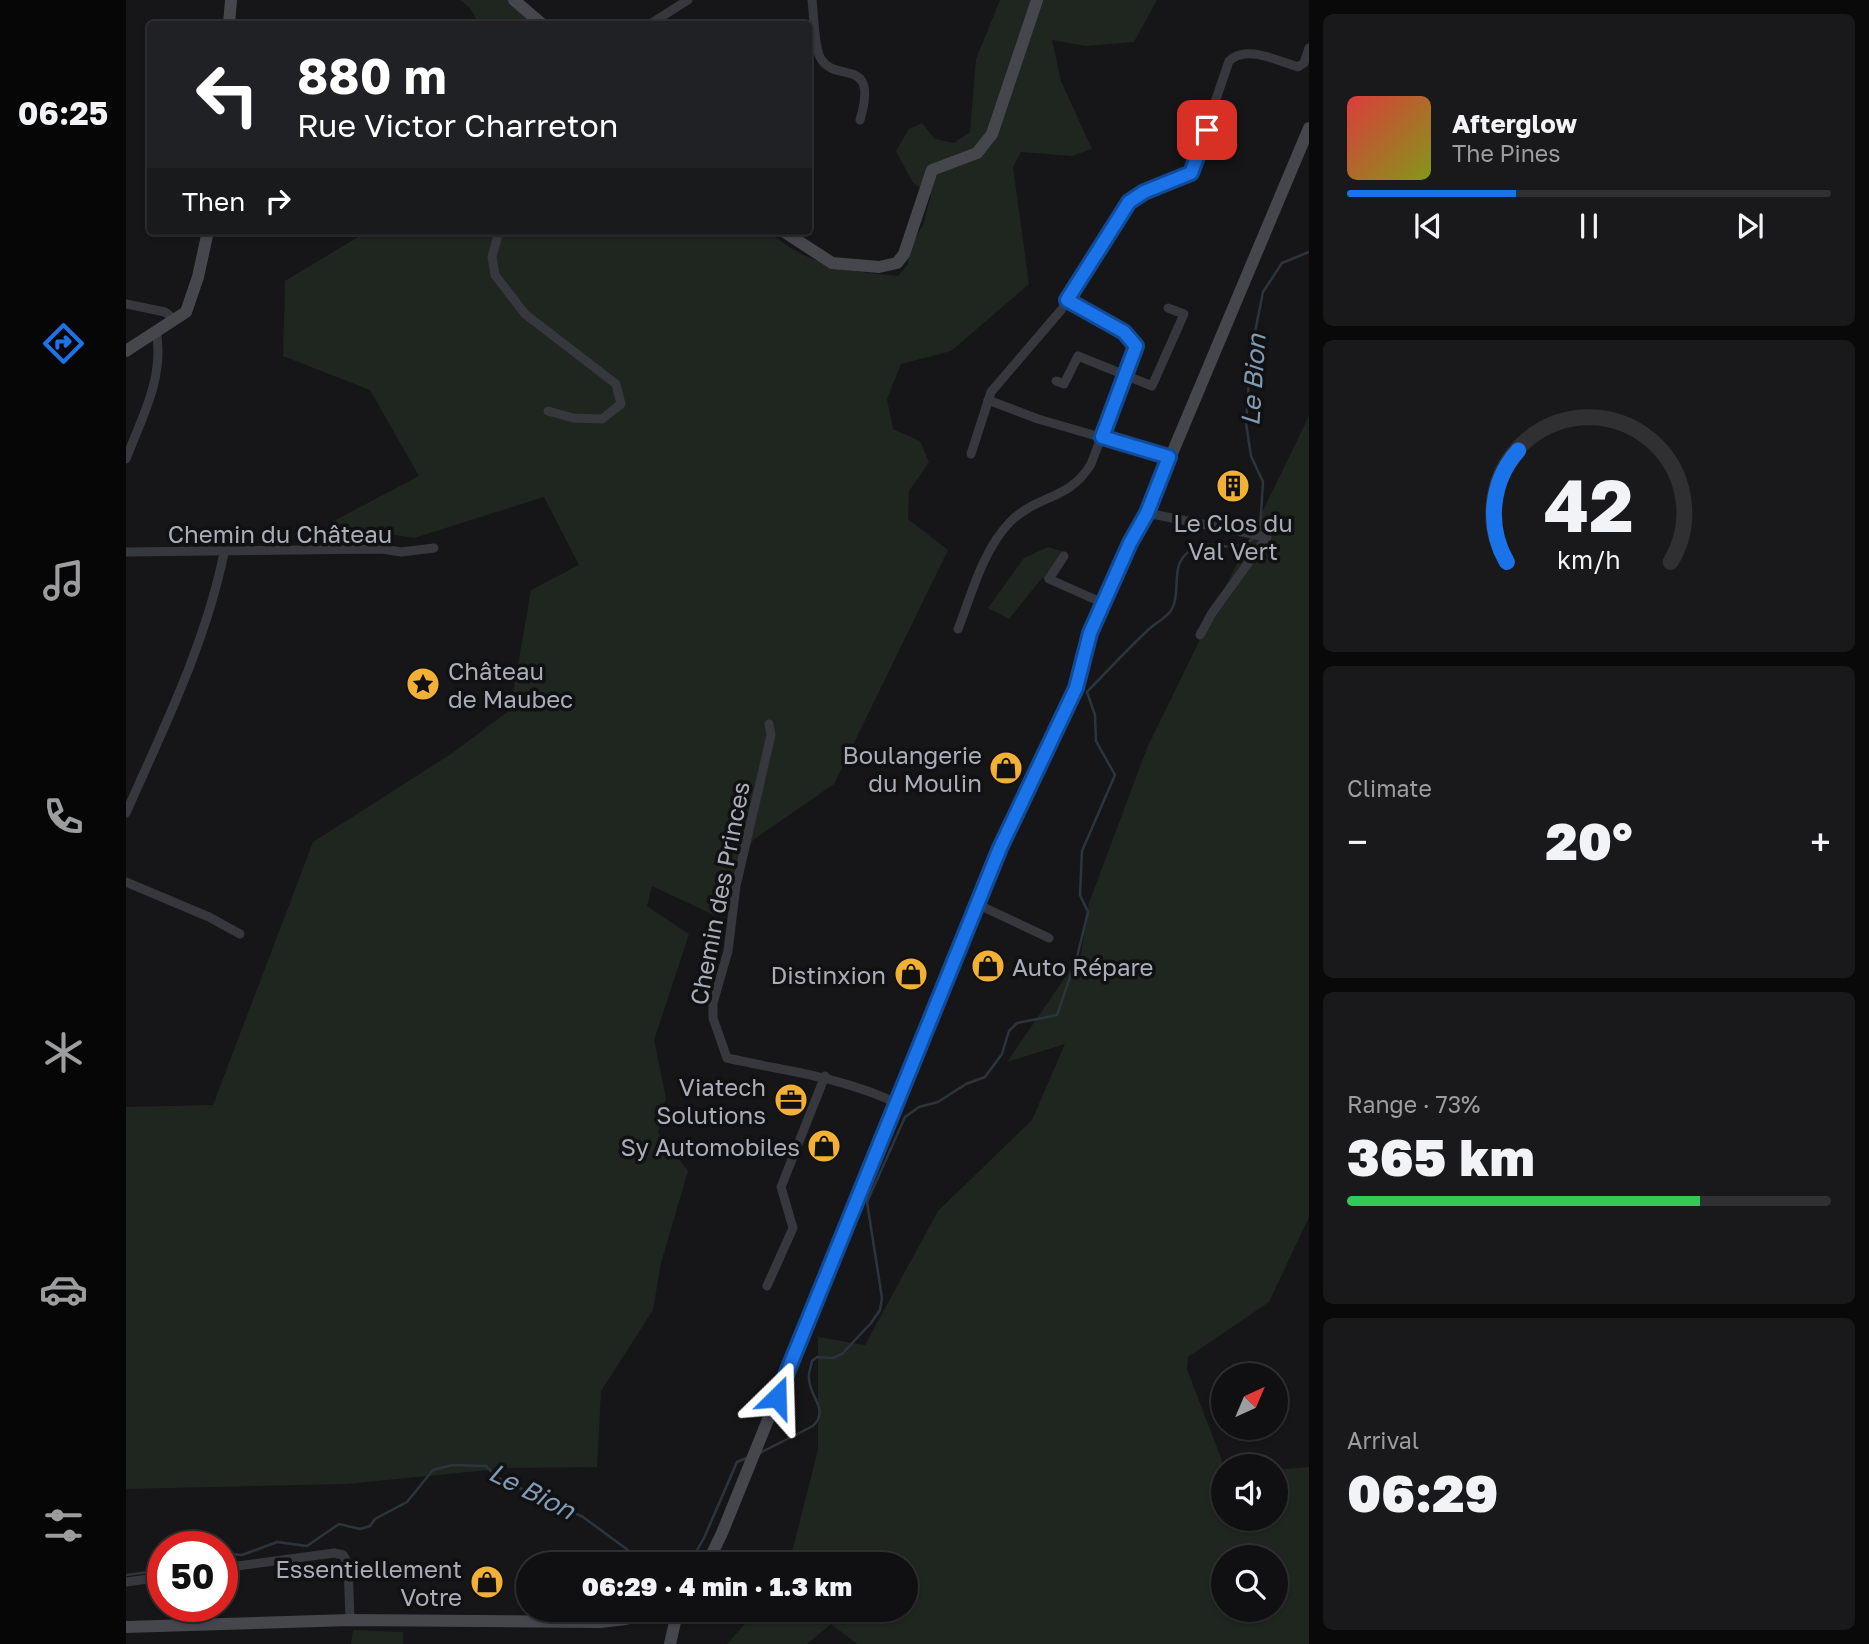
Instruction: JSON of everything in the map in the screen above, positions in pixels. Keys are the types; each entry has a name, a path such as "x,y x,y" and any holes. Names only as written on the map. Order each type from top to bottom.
{"main road":[{"path":"229,21 231,0"},
{"path":"514,0 538,21"},
{"path":"789,235 832,263 879,267 897,263 904,254 932,170 977,153 992,134 1037,0"},
{"path":"712,1552 979,905 1000,848 1081,676 1090,633 1137,528 1147,513 1309,128"},
{"path":"126,351 186,312 198,277 207,235"},
{"path":"126,1628 350,1620 516,1621"},
{"path":"670,1644 675,1622"}],"street":[{"path":"655,21 688,0"},
{"path":"812,0 820,58 827,66 857,77 864,85 867,96 860,120"},
{"path":"971,454 991,392 1067,300 1129,202 1152,188 1191,173 1229,61 1236,54 1247,52 1297,67 1304,63 1309,48"},
{"path":"498,235 492,257 495,275 525,314 602,371 620,391 621,404 602,419 573,418 548,411"},
{"path":"958,629 983,565 1011,521 1035,503 1069,490 1082,479 1102,437 1136,346 1124,332 1067,300"},
{"path":"126,304 165,312 173,318"},
{"path":"1056,381 1063,384 1078,356 1152,386 1184,314 1168,308"},
{"path":"126,459 158,377 160,352 156,330"},
{"path":"988,400 1169,457"},
{"path":"1147,513 1267,537 1212,613 1200,635"},
{"name":"Chemin du Château","path":"126,552 224,553 382,549 401,552 434,548"},
{"path":"126,813 170,720 205,632 224,553"},
{"path":"1064,556 1049,579 1103,603"},
{"name":"Chemin des Princes","path":"769,724 771,735 736,886 732,930 713,1003 713,1018 727,1058 825,1076 897,1103"},
{"path":"126,882 240,933"},
{"path":"979,905 1049,938"},
{"path":"767,1286 793,1228 781,1187 825,1076"},
{"path":"238,1566 334,1553 343,1555 348,1563 350,1620"},
{"path":"126,1582 147,1579"}],"shaded area":[{"path":"460,0 520,0 533,10 532,21 477,21 470,8"},
{"path":"1000,0 1157,0 1134,42 1086,46 1052,40 1061,81 1092,149 1072,156 1021,152 1013,167 1029,284 951,351 901,364 887,399 893,429 920,441 929,462 909,491 908,519 948,550 834,784 753,840 716,916 652,886 647,906 689,934 654,1040 666,1098 658,1133 688,1171 661,1263 653,1310 601,1391 597,1467 509,1468 346,1484 126,1489 126,1107 213,1105 313,842 451,754 510,710 531,590 579,565 544,497 414,538 328,524 419,476 370,390 283,356 285,281 361,235 774,235 797,252 829,265 898,276 908,264 910,246 923,225 931,195 913,183 896,151 909,129 922,123 935,139 954,143 970,132 976,59"},
{"path":"1309,416 1309,1217 1269,1302 1188,1357 1187,1369 1211,1432 1211,1440 1214,1440 1219,1454 1211,1454 1211,1531 1288,1531 1288,1469 1309,1467 1309,1644 857,1644 831,1624 807,1644 727,1644 746,1622 918,1622 918,1552 792,1552 818,1450 818,1337 865,1345 938,1211 1032,1120 1065,1044 1007,1062 1081,954 1089,903 1147,748"},
{"path":"1048,547 1064,552 1046,580 1042,578 1009,619 988,608 1024,558"},
{"path":"353,1630 403,1632 403,1644 351,1644"}],"waterway":[{"name":"Le Bion","path":"1260,529 1263,482 1251,456 1246,423 1251,352 1263,292 1282,263 1309,252"},
{"name":"Le Bion","path":"758,1454 813,1426 820,1414 810,1385 812,1361 817,1357 833,1358 842,1354 880,1310 882,1298 867,1202 905,1117 919,1107 938,1102 966,1084 985,1077 1002,1054 1009,1031 1017,1023 1057,1015 1077,957 1088,912 1080,895 1082,851 1115,775 1096,741 1095,715 1087,692 1148,630 1170,612 1175,601 1178,568 1187,553 1203,545 1236,546 1253,539"},
{"name":"Le Bion","path":"696,1552 737,1462 749,1457"},
{"name":"Le Bion","path":"238,1555 277,1542 307,1546 339,1524 360,1529 370,1526 375,1519 407,1502 433,1470 452,1465 486,1466 498,1478 583,1517 631,1552"},
{"name":"Le Bion","path":"126,1575 147,1572"}],"place":[{"name":"Le Clos du Val Vert","path":"1233,486"},
{"name":"Château de Maubec","path":"423,684"},
{"name":"Boulangerie du Moulin","path":"1006,768"},
{"name":"Auto Répare","path":"988,966"},
{"name":"Distinxion","path":"911,974"},
{"name":"Viatech Solutions","path":"791,1100"},
{"name":"Sy Automobiles","path":"824,1146"},
{"name":"Essentiellement Votre","path":"487,1582"}],"route":[{"path":"777,1397 1000,848 1076,688 1090,633 1137,528 1147,513 1169,457 1102,437 1136,346 1124,332 1067,300 1129,202 1161,184 1191,173 1207,130"}]}
